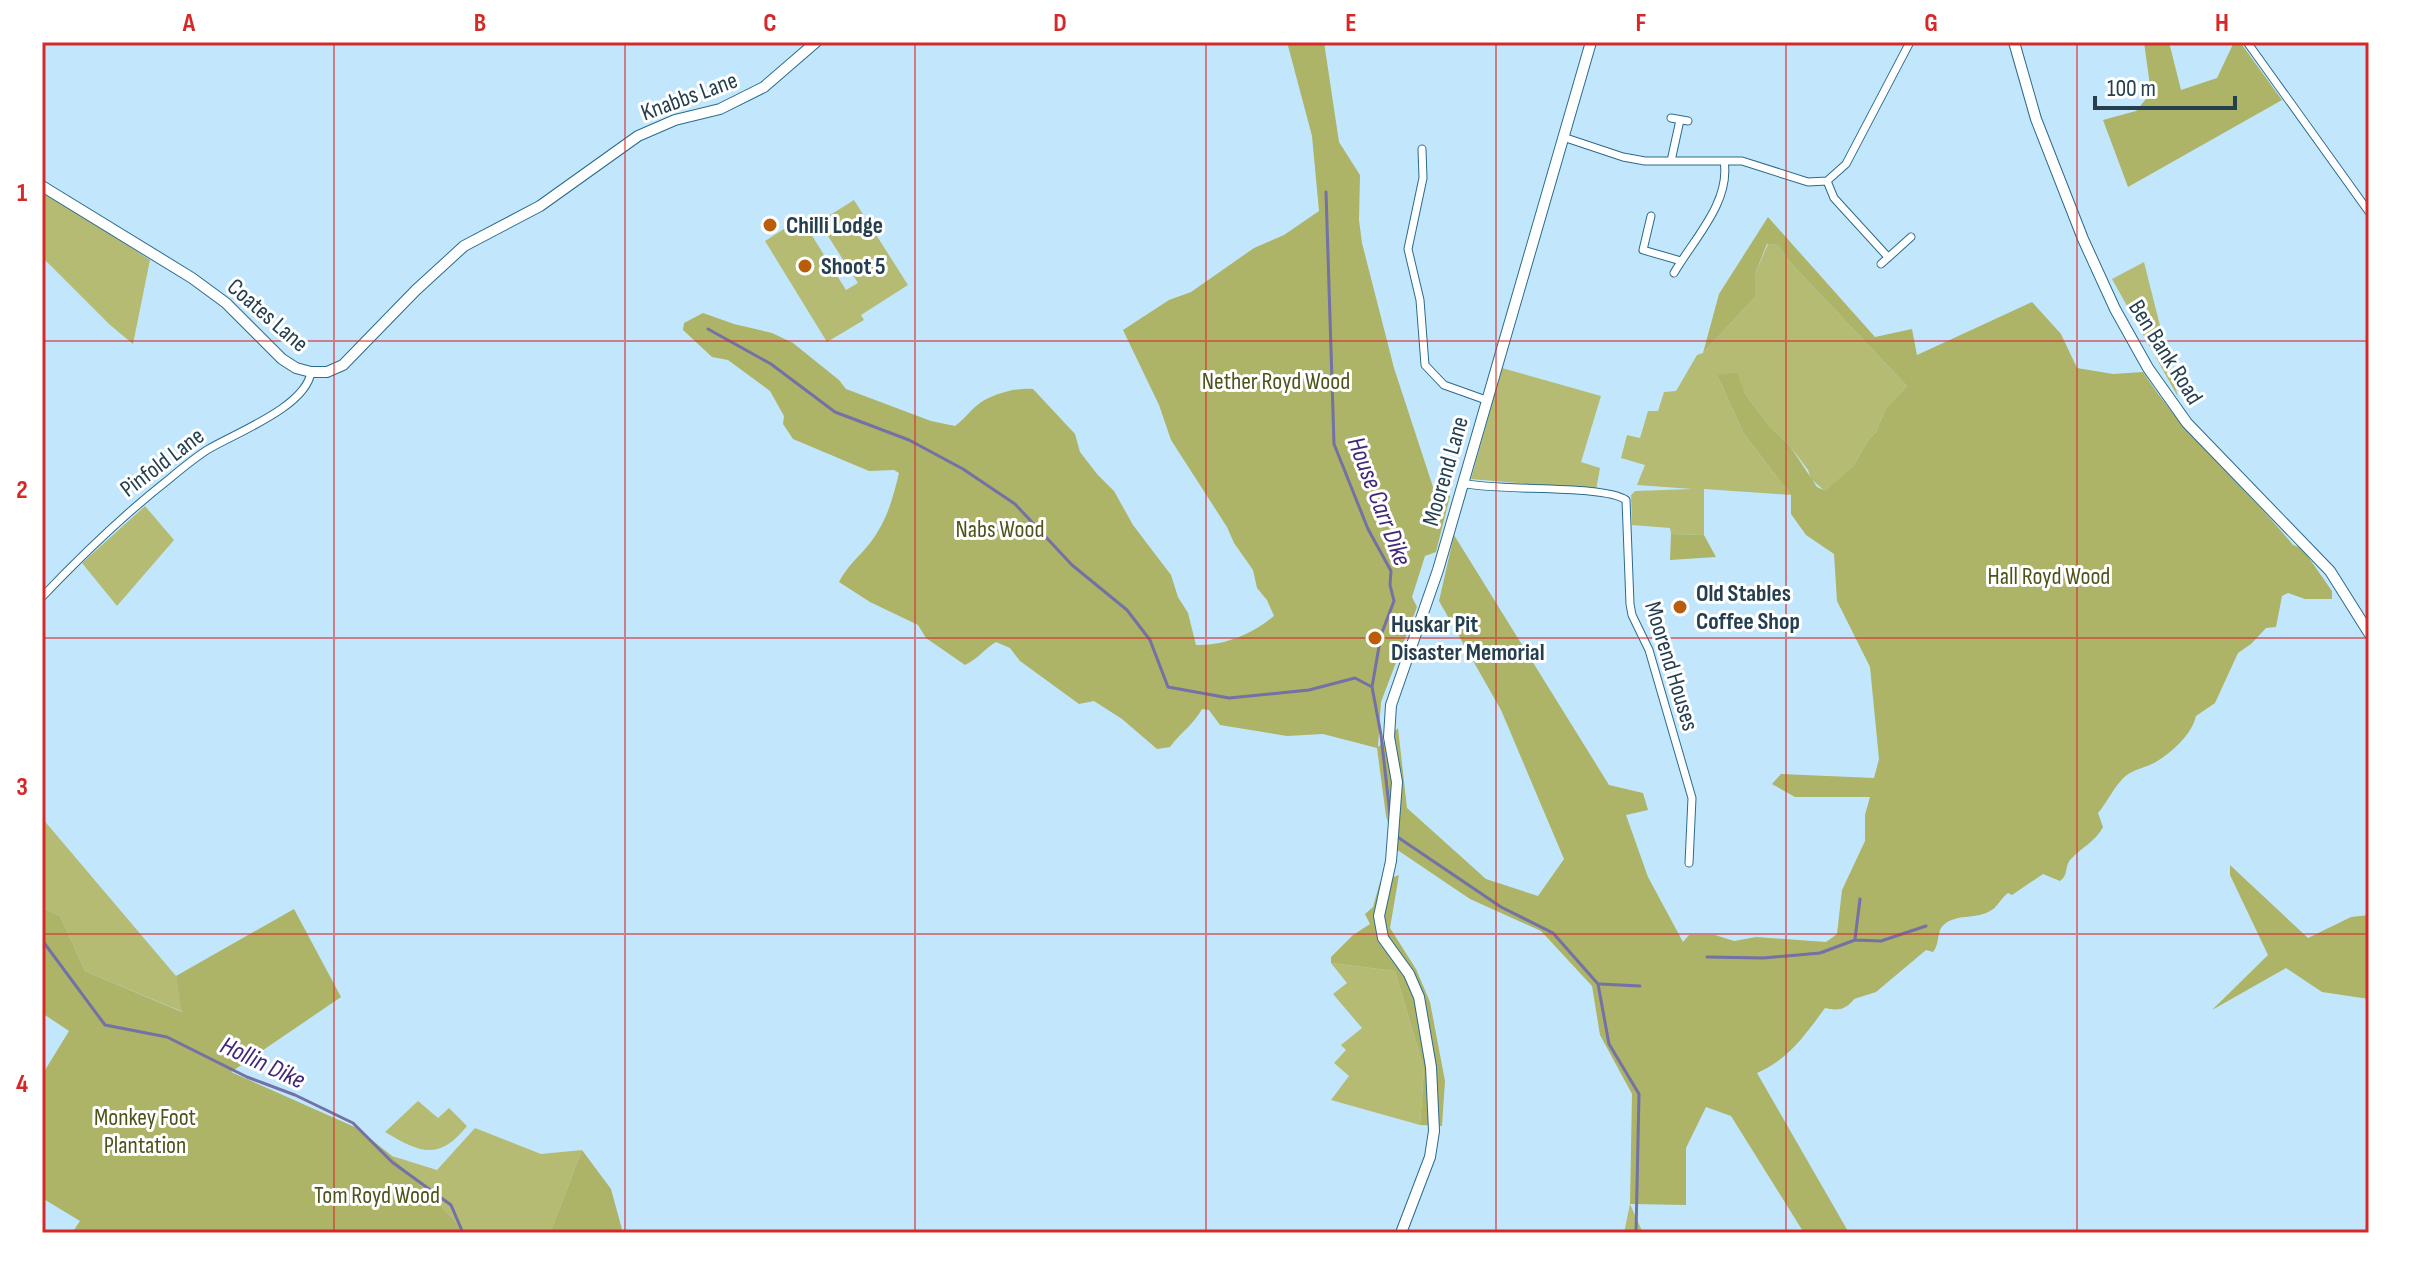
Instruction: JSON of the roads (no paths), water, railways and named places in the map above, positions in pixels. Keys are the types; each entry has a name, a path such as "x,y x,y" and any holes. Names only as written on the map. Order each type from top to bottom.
{"main road":[{"name":"Knabbs Lane","path":"534,210 638,136 675,120 720,109 764,87 816,42"},
{"name":"Moorend Lane","path":"1401,1233 1430,1157 1434,1131 1431,1067 1419,997 1409,974 1383,938 1379,916 1391,861 1397,782 1389,737 1391,705 1430,597 1591,42"},
{"name":"Ben Bank Road","path":"2014,42 2036,119 2078,228 2115,309 2148,368 2187,423 2330,571 2369,633"},
{"name":"Coates Lane","path":"42,186 192,278 226,303 282,359 296,368 311,372 327,372 343,365 451,256 534,210"}],"street":[{"path":"1563,137 1645,161 1755,164 1808,182 1827,181 1846,164 1910,42"},
{"path":"2247,42 2369,212"},
{"path":"1671,161 1680,120"},
{"path":"1422,149 1423,178 1408,249 1420,300 1425,365 1444,385 1486,400"},
{"path":"1674,273 1718,201 1724,161"},
{"path":"1827,181 1834,198 1888,257"},
{"path":"1651,216 1643,250 1681,261"},
{"path":"1881,264 1902,240 1911,237"},
{"name":"Pinfold Lane","path":"42,597 91,545 145,498 204,452 304,391 311,372"},
{"name":"Moorend Houses","path":"1462,483 1596,493 1626,500 1632,615 1649,650 1692,798 1689,863"}],"waterway":[{"name":"House Carr Dike","path":"1326,192 1334,444 1368,529 1391,571 1394,601 1381,635 1372,687 1390,815"},
{"path":"708,329 771,364 835,412 909,440 963,469 1015,504 1072,565 1127,610 1150,640 1168,687 1229,698 1309,690 1355,678 1372,687"},
{"name":"House Carr Dike","path":"1396,836 1501,907 1553,933 1598,984 1609,1044 1639,1094 1636,1233"},
{"path":"1855,939 1860,899"},
{"path":"1707,957 1763,958 1820,953 1855,940 1881,941 1926,926"},
{"name":"Hollin Dike","path":"42,940 105,1025 167,1037 247,1077 295,1095 353,1123 392,1162 451,1205 463,1233"},
{"path":"1600,984 1640,986"}],"place":[{"name":"Chilli Lodge","path":"770,225"},
{"name":"Shoot 5","path":"805,266"},
{"name":"Old Stables Coffee Shop","path":"1680,607"},
{"name":"Huskar Pit Disaster Memorial","path":"1375,638"}],"park label":[{"name":"Nether Royd Wood","path":"1276,381"},
{"name":"Nabs Wood","path":"1000,529"},
{"name":"Hall Royd Wood","path":"2049,576"},
{"name":"Monkey Foot Plantation","path":"145,1131"},
{"name":"Tom Royd Wood","path":"377,1195"}]}
